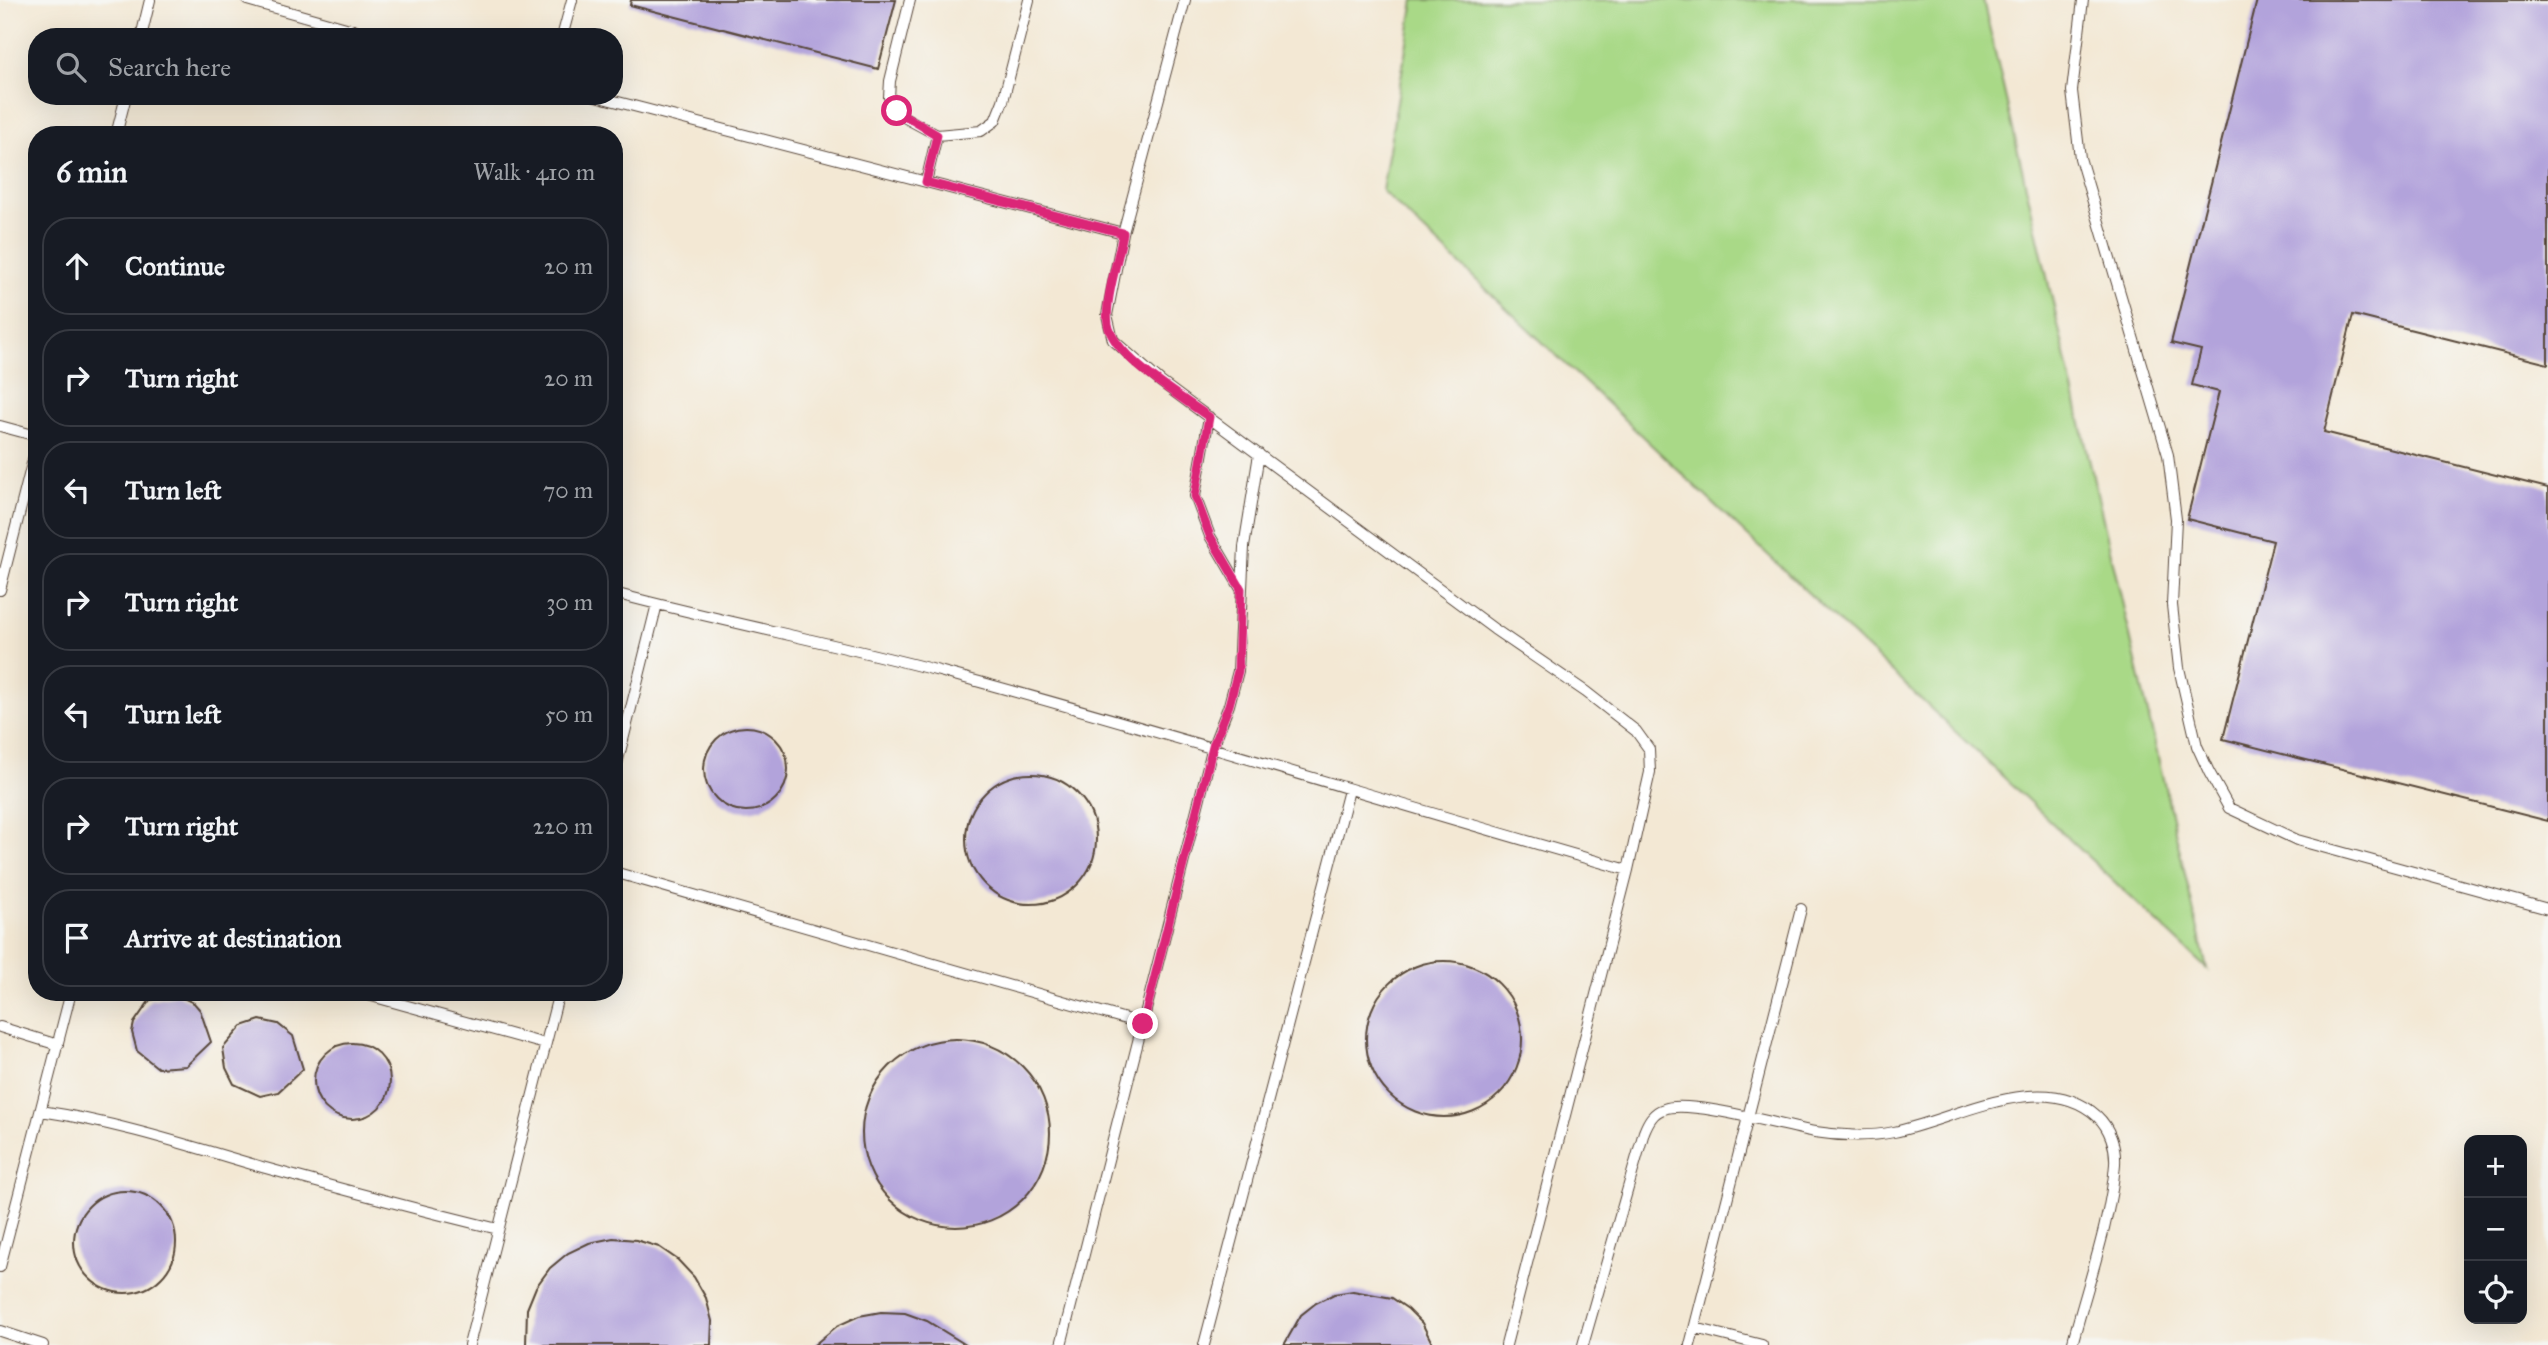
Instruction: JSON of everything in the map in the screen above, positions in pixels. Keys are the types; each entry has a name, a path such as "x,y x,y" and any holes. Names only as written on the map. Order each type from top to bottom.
{"lane":[{"path":"143,28 150,0"},
{"path":"247,0 347,28"},
{"path":"564,28 572,0"},
{"path":"909,0 890,81 889,97 893,108 902,116 937,135 974,133 995,121 1003,101 1029,0"},
{"path":"1185,0 1123,233 1107,315 1110,331 1123,351 1642,737 1649,749 1650,772 1628,870 1506,1345"},
{"path":"2083,0 2072,91 2080,158 2168,455 2176,519 2172,605 2179,668 2197,746 2209,772 2229,808 2297,840 2548,909"},
{"path":"623,103 1123,233"},
{"path":"118,126 123,105"},
{"path":"926,182 937,135"},
{"path":"1209,417 1195,496 1210,536 1241,589"},
{"path":"0,426 28,434"},
{"path":"1061,1345 1213,746 1229,705 1238,671 1244,547 1259,454"},
{"path":"0,590 28,480"},
{"path":"623,595 940,671 1213,746 1349,790 1628,870"},
{"path":"623,740 657,604"},
{"path":"1205,1345 1349,790"},
{"path":"623,875 1143,1024"},
{"path":"1690,1345 1801,909"},
{"path":"0,1267 69,1001"},
{"path":"390,1001 545,1044"},
{"path":"469,1345 557,1001"},
{"path":"0,1027 58,1045"},
{"path":"1583,1345 1647,1124 1663,1109 1695,1106 1821,1133 1892,1133 2015,1097 2047,1096 2074,1102 2094,1114 2110,1134 2115,1163 2106,1212 2071,1345"},
{"path":"41,1111 72,1115 349,1192 499,1229"},
{"path":"1695,1328 1762,1345"},
{"path":"0,1331 43,1345"}],"green space":[{"path":"1414,0 1983,0 2207,969 1382,191"}],"building":[{"path":"631,0 896,0 878,69 630,5"},
{"path":"2257,0 2548,0 2548,364 2353,315 2324,432 2548,488 2548,821 2223,739 2273,541 2187,519 2219,392 2192,385 2201,350 2171,343"},
{"path":"746,727 762,730 776,739 785,753 788,769 785,785 776,799 762,808 746,811 730,808 716,799 707,785 704,769 707,753 716,739 730,730"},
{"path":"1031,774 1056,779 1077,793 1091,814 1096,839 1091,864 1077,885 1056,899 1031,904 1006,899 985,885 971,864 966,839 971,814 985,793 1006,779"},
{"path":"1444,961 1474,967 1499,984 1516,1009 1522,1039 1516,1069 1499,1094 1474,1111 1444,1117 1414,1111 1389,1094 1372,1069 1366,1039 1372,1009 1389,984 1414,967"},
{"path":"149,1001 190,1001 200,1010 211,1042 186,1066 158,1068 137,1051 132,1032 134,1023"},
{"path":"260,1020 278,1024 293,1036 303,1069 278,1092 260,1096 234,1084 226,1068 223,1048 242,1026"},
{"path":"956,1039 992,1046 1022,1067 1043,1097 1050,1133 1043,1169 1022,1199 992,1220 956,1227 920,1220 890,1199 869,1169 862,1133 869,1097 890,1067 920,1046"},
{"path":"352,1043 366,1046 379,1054 387,1067 390,1081 387,1095 379,1108 366,1116 352,1119 338,1116 325,1108 317,1095 314,1081 317,1067 325,1054 338,1046"},
{"path":"125,1191 144,1195 161,1206 172,1223 176,1242 172,1261 161,1278 144,1289 125,1293 106,1289 89,1278 78,1261 74,1242 78,1223 89,1206 106,1195"},
{"path":"613,1238 636,1240 659,1247 678,1260 694,1277 706,1298 712,1321 711,1345 526,1345 527,1309 536,1287 550,1268 568,1253 589,1243"},
{"path":"1353,1291 1392,1298 1422,1323 1433,1345 1284,1345 1301,1315 1316,1303 1334,1294"},
{"path":"881,1312 905,1313 927,1321 966,1345 814,1345 837,1326 859,1316"}],"route":[{"path":"897,111 937,135 926,182 1123,233 1107,315 1114,340 1123,351 1161,382 1209,417 1195,481 1195,496 1210,536 1241,589 1238,671 1229,705 1213,746 1143,1024"}]}
